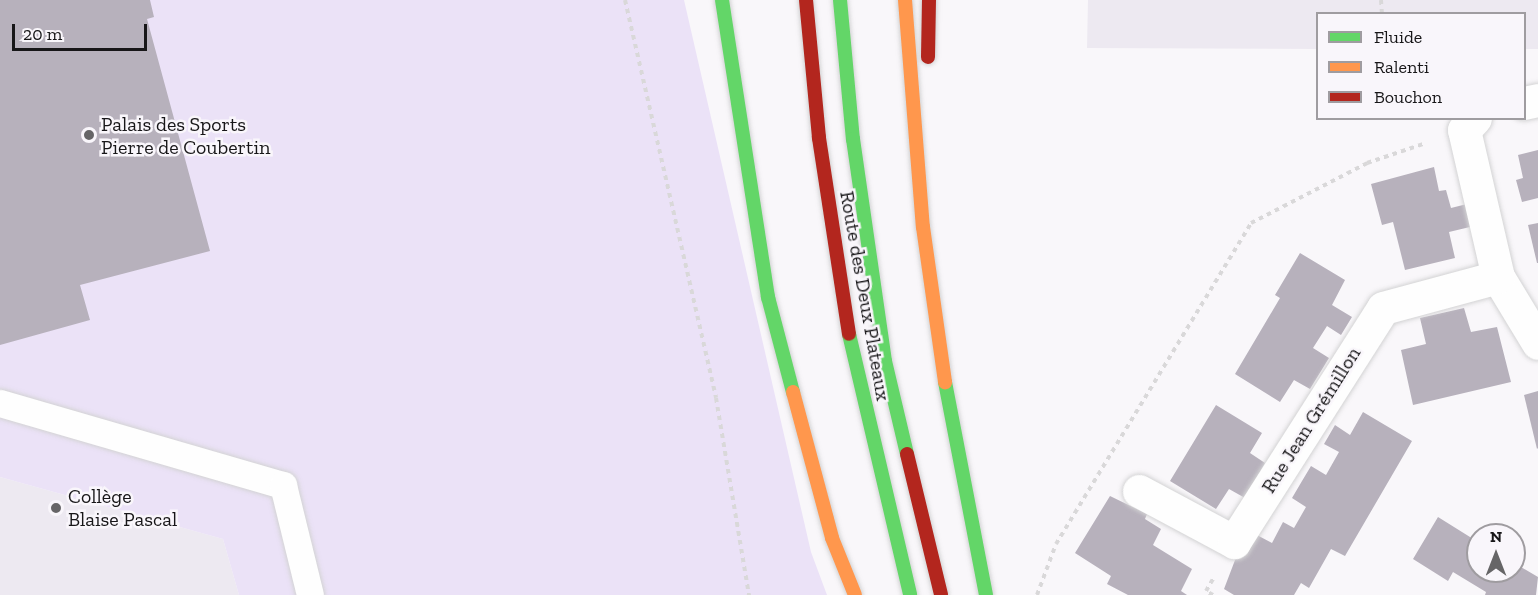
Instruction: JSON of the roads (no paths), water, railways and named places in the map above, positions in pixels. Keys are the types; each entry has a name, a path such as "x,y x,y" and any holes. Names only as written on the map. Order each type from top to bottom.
{"main road":[{"path":"722,0 768,297 832,538 855,595"},
{"name":"Route des Deux Plateaux","path":"806,0 819,138 853,361 910,595"},
{"name":"Route des Deux Plateaux","path":"840,0 853,139 885,361 941,595"},
{"path":"905,0 923,227 948,401 986,595"},
{"path":"923,227 929,0"}],"street":[{"path":"1469,124 1498,277 1538,343"},
{"name":"Rue Jean Grémillon","path":"1139,491 1234,542 1383,308 1498,277"}],"lane":[{"path":"0,403 283,485 310,595"}],"place":[{"name":"Palais des Sports Pierre de Coubertin","path":"89,135"},
{"name":"Collège Blaise Pascal","path":"56,508"}]}
